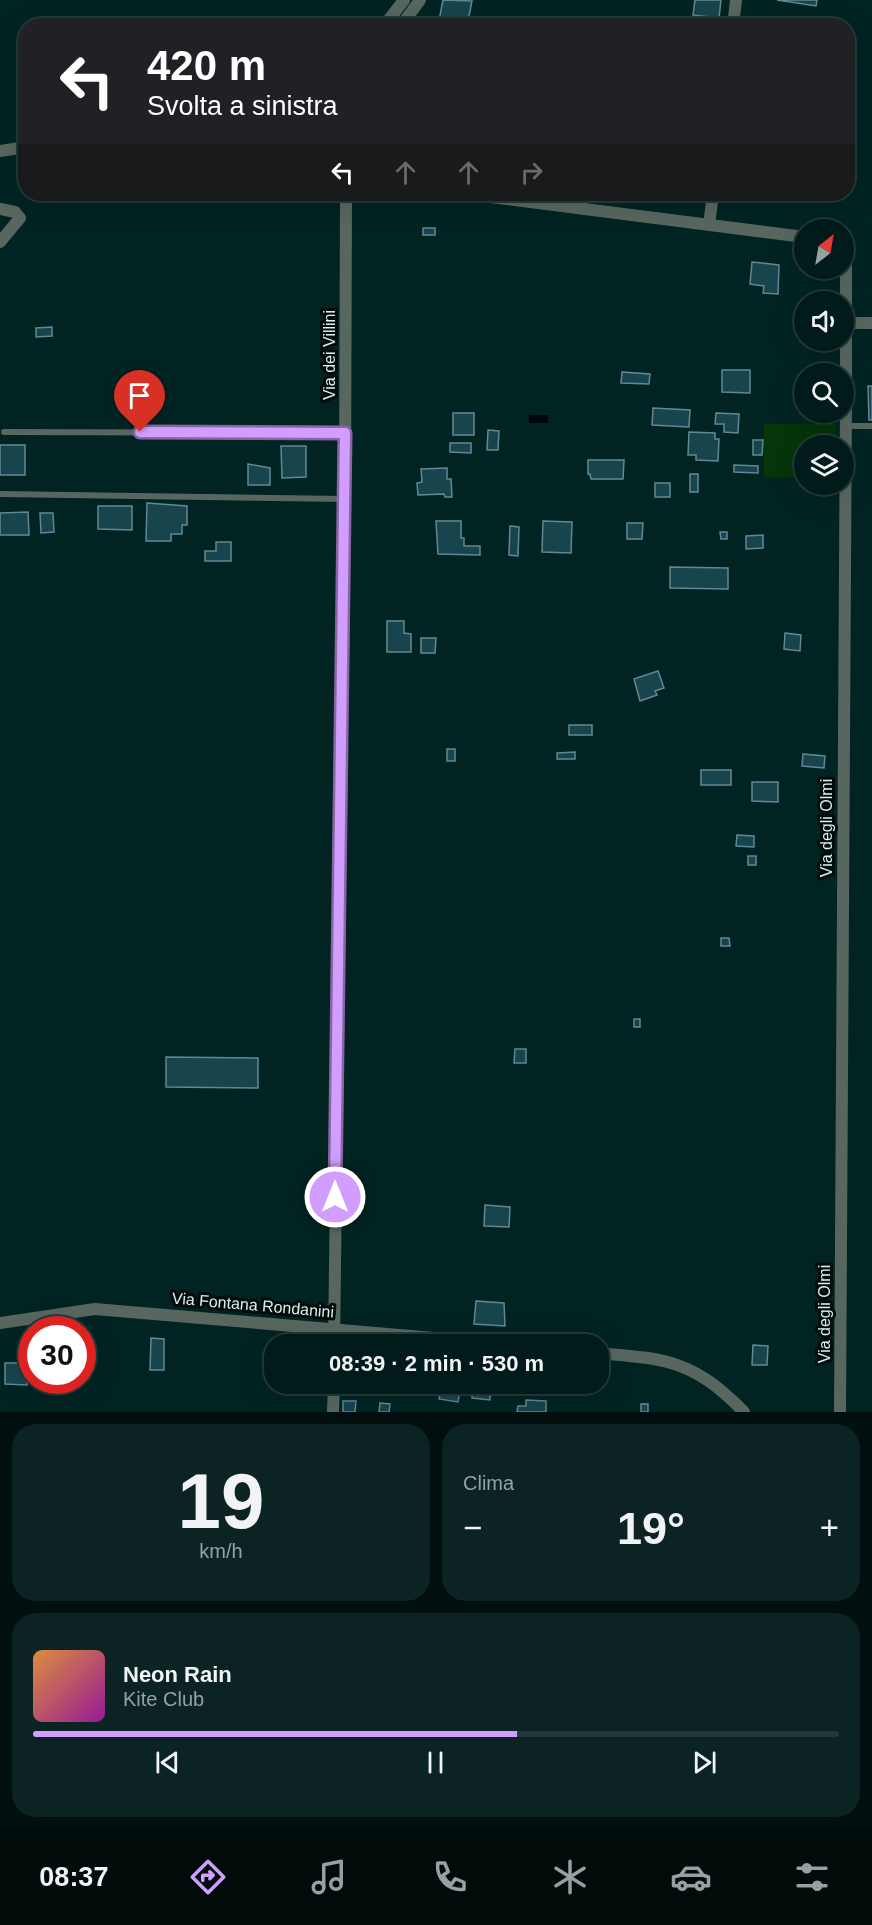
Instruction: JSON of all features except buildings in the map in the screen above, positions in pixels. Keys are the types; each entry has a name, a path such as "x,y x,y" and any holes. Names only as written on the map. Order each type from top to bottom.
{"street":[{"path":"390,18 404,0"},
{"path":"407,18 420,0"},
{"path":"734,18 736,0"},
{"path":"0,151 18,148"},
{"name":"Via dei Villini","path":"334,1334 345,499 346,201"},
{"path":"522,201 794,236"},
{"path":"709,225 712,201"},
{"path":"0,209 15,212 20,218 0,242"},
{"path":"854,323 872,323"},
{"name":"Via degli Olmi","path":"840,1412 846,351"},
{"name":"Via Fontana Rondanini","path":"0,1323 95,1309 398,1334"},
{"path":"609,1354 655,1358 679,1364 714,1383 744,1412"},
{"path":"333,1394 333,1412"}],"lane":[{"path":"846,426 872,426"},
{"path":"4,432 345,433"},
{"path":"0,494 345,499"}],"green space":[{"path":"764,424 836,424 836,435 794,435 794,477 764,477"}],"shaded area":[{"path":"529,415 548,415 548,423 529,423"}],"route":[{"path":"140,432 345,433 335,1197"}]}
